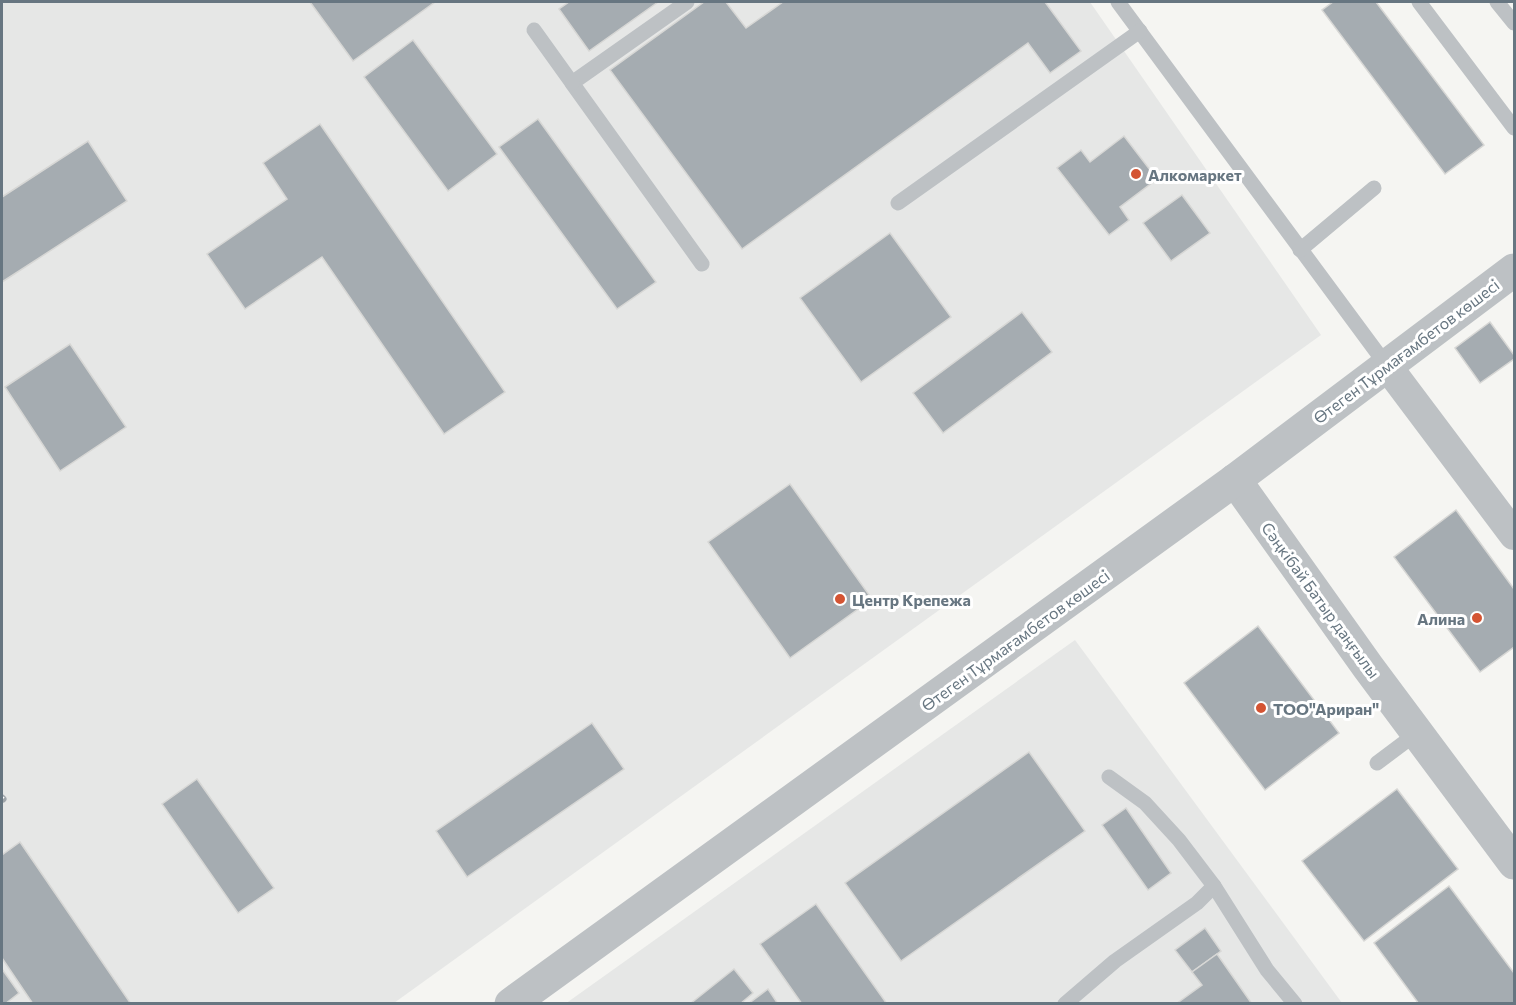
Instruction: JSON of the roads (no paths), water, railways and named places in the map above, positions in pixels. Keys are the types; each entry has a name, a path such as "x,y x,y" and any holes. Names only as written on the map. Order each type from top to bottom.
{"street":[{"name":"Өтеген Тұрмағамбетов көшесі","path":"511,1004 1235,480 1515,270"},
{"path":"1387,366 1515,535"},
{"name":"Сәңкібай Батыр даңғылы","path":"1235,480 1417,733 1515,863"}],"lane":[{"path":"572,83 687,2"},
{"path":"1118,2 1387,366"},
{"path":"1419,2 1515,128"},
{"path":"1497,2 1515,23"},
{"path":"534,30 702,264"},
{"path":"898,203 1140,32"},
{"path":"1300,250 1374,188"},
{"path":"1377,763 1417,733"},
{"path":"1109,777 1145,803 1179,840 1214,886 1267,970 1295,1004"},
{"path":"1065,1004 1115,962 1197,903 1214,886"}],"place":[{"name":"Алкомаркет","path":"1136,174"},
{"name":"Центр Крепежа","path":"840,599"},
{"name":"Алина","path":"1477,618"},
{"name":"ТОО\"Ариран\"","path":"1261,708"}]}
